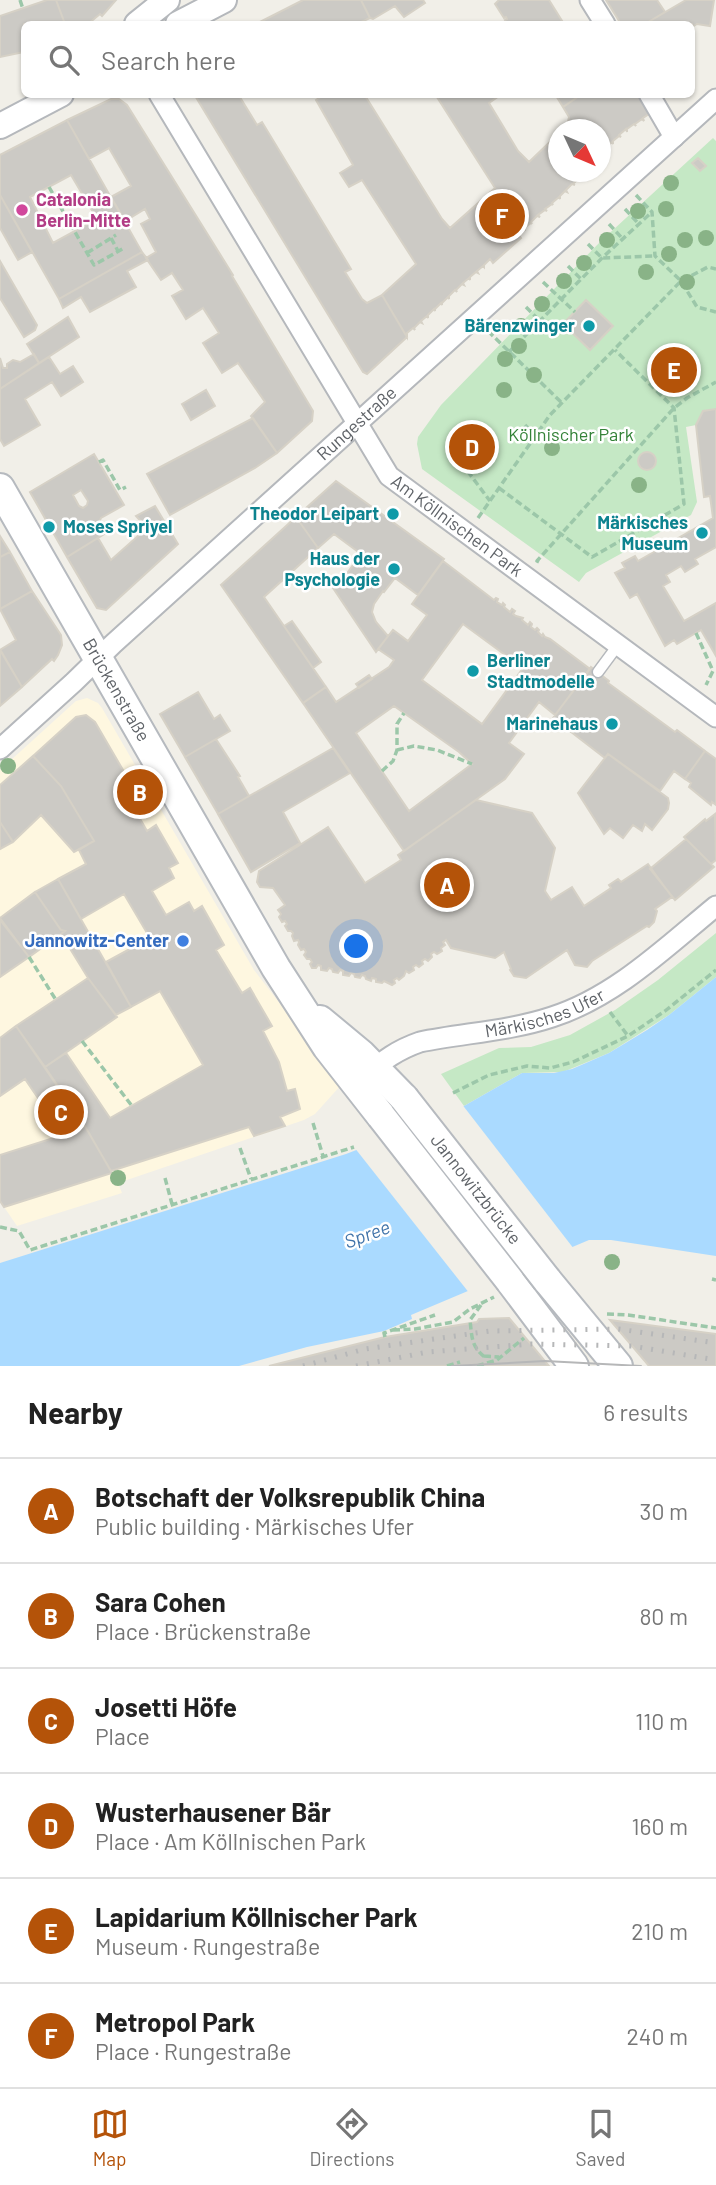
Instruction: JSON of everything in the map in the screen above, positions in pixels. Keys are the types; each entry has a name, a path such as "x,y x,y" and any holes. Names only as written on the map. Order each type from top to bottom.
{"main road":[{"name":"Brückenstraße","path":"0,488 276,968 327,1047 365,1075 404,1098"},
{"name":"Brückenstraße","path":"365,1075 381,1116"},
{"name":"Jannowitzbrücke","path":"404,1098 618,1366"},
{"name":"Jannowitzbrücke","path":"381,1116 574,1366"}],"street":[{"path":"141,21 167,0"},
{"path":"184,21 224,0"},
{"path":"590,0 604,21"},
{"path":"0,126 53,98"},
{"name":"Am Köllnischen Park","path":"161,98 389,476 716,717"},
{"path":"651,98 674,137"},
{"name":"Rungestraße","path":"0,749 716,99"},
{"name":"Märkisches Ufer","path":"365,1075 395,1053 421,1042 554,1017 600,994 636,971 716,906"}],"lane":[{"path":"598,673 618,645"}],"path":[{"path":"20,0 23,9"},
{"path":"625,182 652,212 655,256 681,281 697,307 716,312"},
{"path":"49,187 94,265 124,248"},
{"path":"625,209 638,224"},
{"path":"509,352 602,258 652,212"},
{"path":"609,224 622,239"},
{"path":"87,253 116,235"},
{"path":"111,238 118,251"},
{"path":"588,244 602,258 655,256"},
{"path":"568,266 581,279"},
{"path":"470,536 481,513 550,415 681,281 708,267 716,269"},
{"path":"529,269 575,312"},
{"path":"526,307 540,321"},
{"path":"474,318 562,403"},
{"path":"499,488 592,557 684,504 674,408 615,350"},
{"path":"533,582 545,567 537,561 674,408 716,382"},
{"path":"525,425 536,436"},
{"path":"469,427 457,438 455,450 457,457 489,501"},
{"path":"99,462 103,460 120,490 126,487"},
{"path":"695,702 713,671 696,633"},
{"path":"382,771 393,761 397,750 397,724 404,713"},
{"path":"397,750 414,746 437,750 472,764"},
{"path":"29,957 56,1000"},
{"path":"453,1093 489,1074 527,1066 550,1068 573,1062 628,1036 665,1011 716,970"},
{"path":"600,994 628,1036"},
{"path":"82,1041 132,1106"},
{"path":"313,1123 323,1156"},
{"path":"0,1227 19,1231 30,1250 354,1147"},
{"path":"240,1148 251,1179"},
{"path":"165,1178 173,1204"},
{"path":"484,1302 470,1320 474,1346 477,1352 495,1366"},
{"path":"393,1330 415,1329 441,1322 453,1323 475,1307"},
{"path":"573,1311 628,1315 716,1328"},
{"path":"385,1337 384,1333 435,1315"},
{"path":"477,1366 497,1360 542,1324"},
{"path":"484,1356 503,1356 513,1348"},
{"path":"447,1366 460,1362"}],"shaded area":[{"path":"87,698 102,708 254,970 342,1084 315,1114 304,1120 118,1183 122,1193 17,1226 0,1201 0,770 76,701"}],"green space":[{"name":"Köllnischer Park","path":"713,138 716,141 716,409 703,411 696,425 686,427 697,502 691,515 586,573 579,582 422,469 418,437 441,405 601,241"},
{"path":"716,933 716,977 669,1015 609,1053 563,1072 522,1073 464,1106 441,1074 499,1048 531,1047 570,1035 615,1010 658,980"}],"water":[{"name":"Spree","path":"716,977 716,1256 611,1240 589,1240 411,1315 412,1319 384,1331 307,1347 239,1366 0,1366 0,1263 346,1154 464,1106 522,1073 554,1073 572,1069 609,1053 647,1030"}],"pier":[{"path":"461,1103 574,1249 470,1294 354,1147"}],"building":[{"path":"47,0 56,0 64,21 21,21 21,53 0,57 0,16"},
{"path":"56,0 116,0 102,16 100,14 92,21 64,21"},
{"path":"303,0 361,0 370,18 364,21 262,21"},
{"path":"361,0 423,0 425,3 404,17 395,6 373,19"},
{"path":"499,0 549,0 562,21 506,21 506,17 504,18 495,4"},
{"path":"606,0 657,0 665,12 650,21 619,21"},
{"path":"686,0 714,0 710,26 695,25 695,21 650,21"},
{"path":"196,98 240,98 257,125 262,122 351,269 345,272 362,299 367,303 382,295 407,337 367,374 363,372"},
{"path":"319,98 366,98 450,228 495,188 438,98 496,98 489,103 518,151 529,162 548,144 548,182 575,182 575,185 572,184 560,199 559,197 553,205 545,209 547,211 538,215 540,217 537,216 532,224 524,228 525,231 524,229 518,234 521,238 493,263 490,259 478,273 456,290 457,292 455,290 449,299 448,297 428,318 427,316 421,321 415,330 413,328 407,333 407,337 382,295 416,264 362,180 349,187 340,173 353,165 316,100"},
{"path":"557,98 576,98 563,107"},
{"path":"576,98 639,98 649,114 643,118 644,121 642,119 636,126 634,124 627,129 627,132 626,129 613,144 611,119 569,117 563,107"},
{"path":"111,99 119,99 127,105 233,275 313,411 312,421 277,453 251,416 265,402 238,363 222,373 203,343 219,333 203,308 186,319 172,296 183,290 172,273 161,280 146,258 156,252 141,224 150,219 145,209 125,221 111,197 131,186 109,148 89,159 67,120"},
{"name":"Catalonia Berlin-Mitte","path":"67,120 142,252 59,299 0,195 0,155","holes":["71,175 97,219 53,243 30,197"]},
{"path":"698,158 706,166 700,171 692,163"},
{"path":"0,195 32,252 18,260 0,228"},
{"path":"142,252 148,260 127,271 136,287 90,312 81,297 63,308 59,299"},
{"path":"0,261 37,325 35,330 24,337 0,298"},
{"path":"586,300 613,326 590,350 563,324"},
{"path":"68,317 79,337 39,363 27,344"},
{"path":"34,354 39,363 0,389 0,358 3,368 7,368 7,364 13,360 20,362"},
{"path":"49,357 60,374 73,366 83,382 61,396 52,382 25,399 40,425 4,446 0,439 0,389"},
{"path":"206,390 215,406 191,420 182,404"},
{"name":"Märkisches Museum","path":"716,409 716,547 695,559 698,564 685,572 681,566 666,575 670,582 663,586 684,621 716,603 716,656 701,630 677,644 674,640 665,646 637,594 630,598 615,573 625,568 622,563 635,556 638,561 713,518 710,496 704,497 696,425 703,411"},
{"path":"253,418 277,453 170,515 147,474"},
{"path":"472,440 477,442 477,452 472,454 467,452 465,447 467,442"},
{"path":"643,452 651,452 656,461 654,468 643,470 638,465 638,457"},
{"path":"94,454 124,505 101,518 99,523 106,533 67,557 30,492","holes":["81,490 88,501 83,508 73,495"]},
{"name":"Haus der Psychologie","path":"336,481 444,559 418,595 395,578 383,591 372,612 376,622 388,636 376,652 331,585 345,576 361,554 334,534 318,548 296,517"},
{"path":"155,506 178,544 106,610 97,608 67,557 98,538 111,560 147,528 136,516"},
{"path":"296,517 318,548 264,597 326,687 303,703 221,585"},
{"path":"0,536 10,552 0,557"},
{"path":"10,552 32,591 0,609 0,557"},
{"path":"443,561 494,600 498,599 497,602 502,605 503,603 510,612 512,609 515,611 513,614 523,618 528,625 530,622 531,627 535,630 537,628 542,636 543,634 590,669 555,715 539,702 509,743 524,754 505,779 404,851 303,703 326,687 336,702 389,667 394,660 378,649 393,630 408,641 427,615 412,604","holes":["463,624 523,668 482,724 422,680","394,706 472,764 409,811 356,733"]},
{"path":"32,591 61,635 62,645 54,661 52,659 22,687 0,650 16,640 0,609"},
{"path":"292,621 321,662 313,668 284,626"},
{"path":"0,652 22,687 0,706"},
{"name":"Marinehaus","path":"591,667 609,681 608,683 705,751 685,779 674,771 660,791 608,754 605,758 553,718"},
{"path":"369,675 372,679 359,688 356,684"},
{"path":"198,692 214,719 220,715 230,731 185,757 160,714"},
{"name":"Jannowitz-Center","path":"86,715 95,722 130,782 122,787 147,831 156,825 178,863 169,868 174,878 152,891 166,915 189,902 194,911 202,906 224,945 216,950 242,993 250,988 272,1026 263,1031 279,1062 287,1091 295,1089 300,1109 280,1117 285,1126 254,1136 249,1127 111,1171 45,1067 66,1053 110,1118 203,1065 160,991 131,1007 106,962 150,938 124,894 81,919 58,879 86,864 79,850 94,841 61,786 33,756 76,717"},
{"path":"216,739 240,776 238,777 249,796 218,814 185,757"},
{"path":"333,748 350,773 283,812 300,843 251,872 218,814"},
{"path":"705,751 716,759 716,805 712,802 711,805 689,787 691,783 685,779"},
{"path":"608,754 668,798 668,809 652,830 645,824 642,831 633,825 623,838 610,828 604,834 578,793"},
{"path":"33,756 61,786 94,841 74,852 41,815 13,842 0,822 0,785"},
{"path":"476,800 532,813 555,848 545,891 551,900 572,887 584,906 611,888 609,885 618,879 621,882 648,864 672,897 655,909 657,911 654,922 649,927 592,961 587,967 575,965 567,950 526,978 514,976 504,952 495,958 451,948 446,940 443,942 445,945 441,948 442,951 431,954 432,957 428,961 425,959 423,964 419,967 416,965 409,973 406,971 399,980 394,980 392,985 384,981 376,982 376,979 372,978 371,981 362,975 360,978 351,973 349,976 343,975 340,970 338,973 329,968 327,971 321,970 318,965 312,968 312,962 304,955 306,952 301,950 298,940 294,941 293,933 288,931 285,926 287,924 279,917 281,914 278,910 285,905 273,888 260,887 257,882 259,871 328,827 365,883 401,860 398,855"},
{"path":"715,814 716,860 711,864 684,837"},
{"path":"0,822 13,842 0,849"},
{"path":"686,839 714,867 675,900 650,869"},
{"name":"Jannowitz-Center","path":"58,879 131,1007 116,1015 88,978 61,934 65,931 61,930 35,892"},
{"path":"35,892 61,930 65,931 29,957 0,918"},
{"path":"0,920 29,957 0,977"},
{"path":"88,978 117,1017 45,1067 16,1026"},
{"path":"16,1026 86,1128 112,1173 4,1207 0,1201 0,1155 63,1135 25,1079 0,1096 0,1038"},
{"path":"509,1318 549,1366 269,1366 385,1337 477,1322 479,1319"},
{"path":"610,1320 716,1334 716,1366 649,1366"}],"tram line":[{"path":"452,1366 545,1361 641,1366"}],"railway":[{"path":"303,1366 365,1349 490,1331 618,1329 716,1343"},
{"path":"356,1366 428,1352 531,1344 632,1346 716,1360"}],"place":[{"name":"Catalonia Berlin-Mitte","path":"22,210"},
{"name":"Metropol Park","path":"502,216"},
{"name":"Bärenzwinger","path":"589,326"},
{"name":"Lapidarium Köllnischer Park","path":"674,370"},
{"name":"Wusterhausener Bär","path":"472,447"},
{"name":"Theodor Leipart","path":"393,514"},
{"name":"Moses Spriyel","path":"49,527"},
{"name":"Märkisches Museum","path":"702,533"},
{"name":"Haus der Psychologie","path":"394,569"},
{"name":"Berliner Stadtmodelle","path":"473,671"},
{"name":"Marinehaus","path":"612,724"},
{"name":"Sara Cohen","path":"140,792"},
{"name":"Botschaft der Volksrepublik China","path":"447,885"},
{"name":"Jannowitz-Center","path":"183,941"},
{"name":"Josetti Höfe","path":"61,1112"}]}
